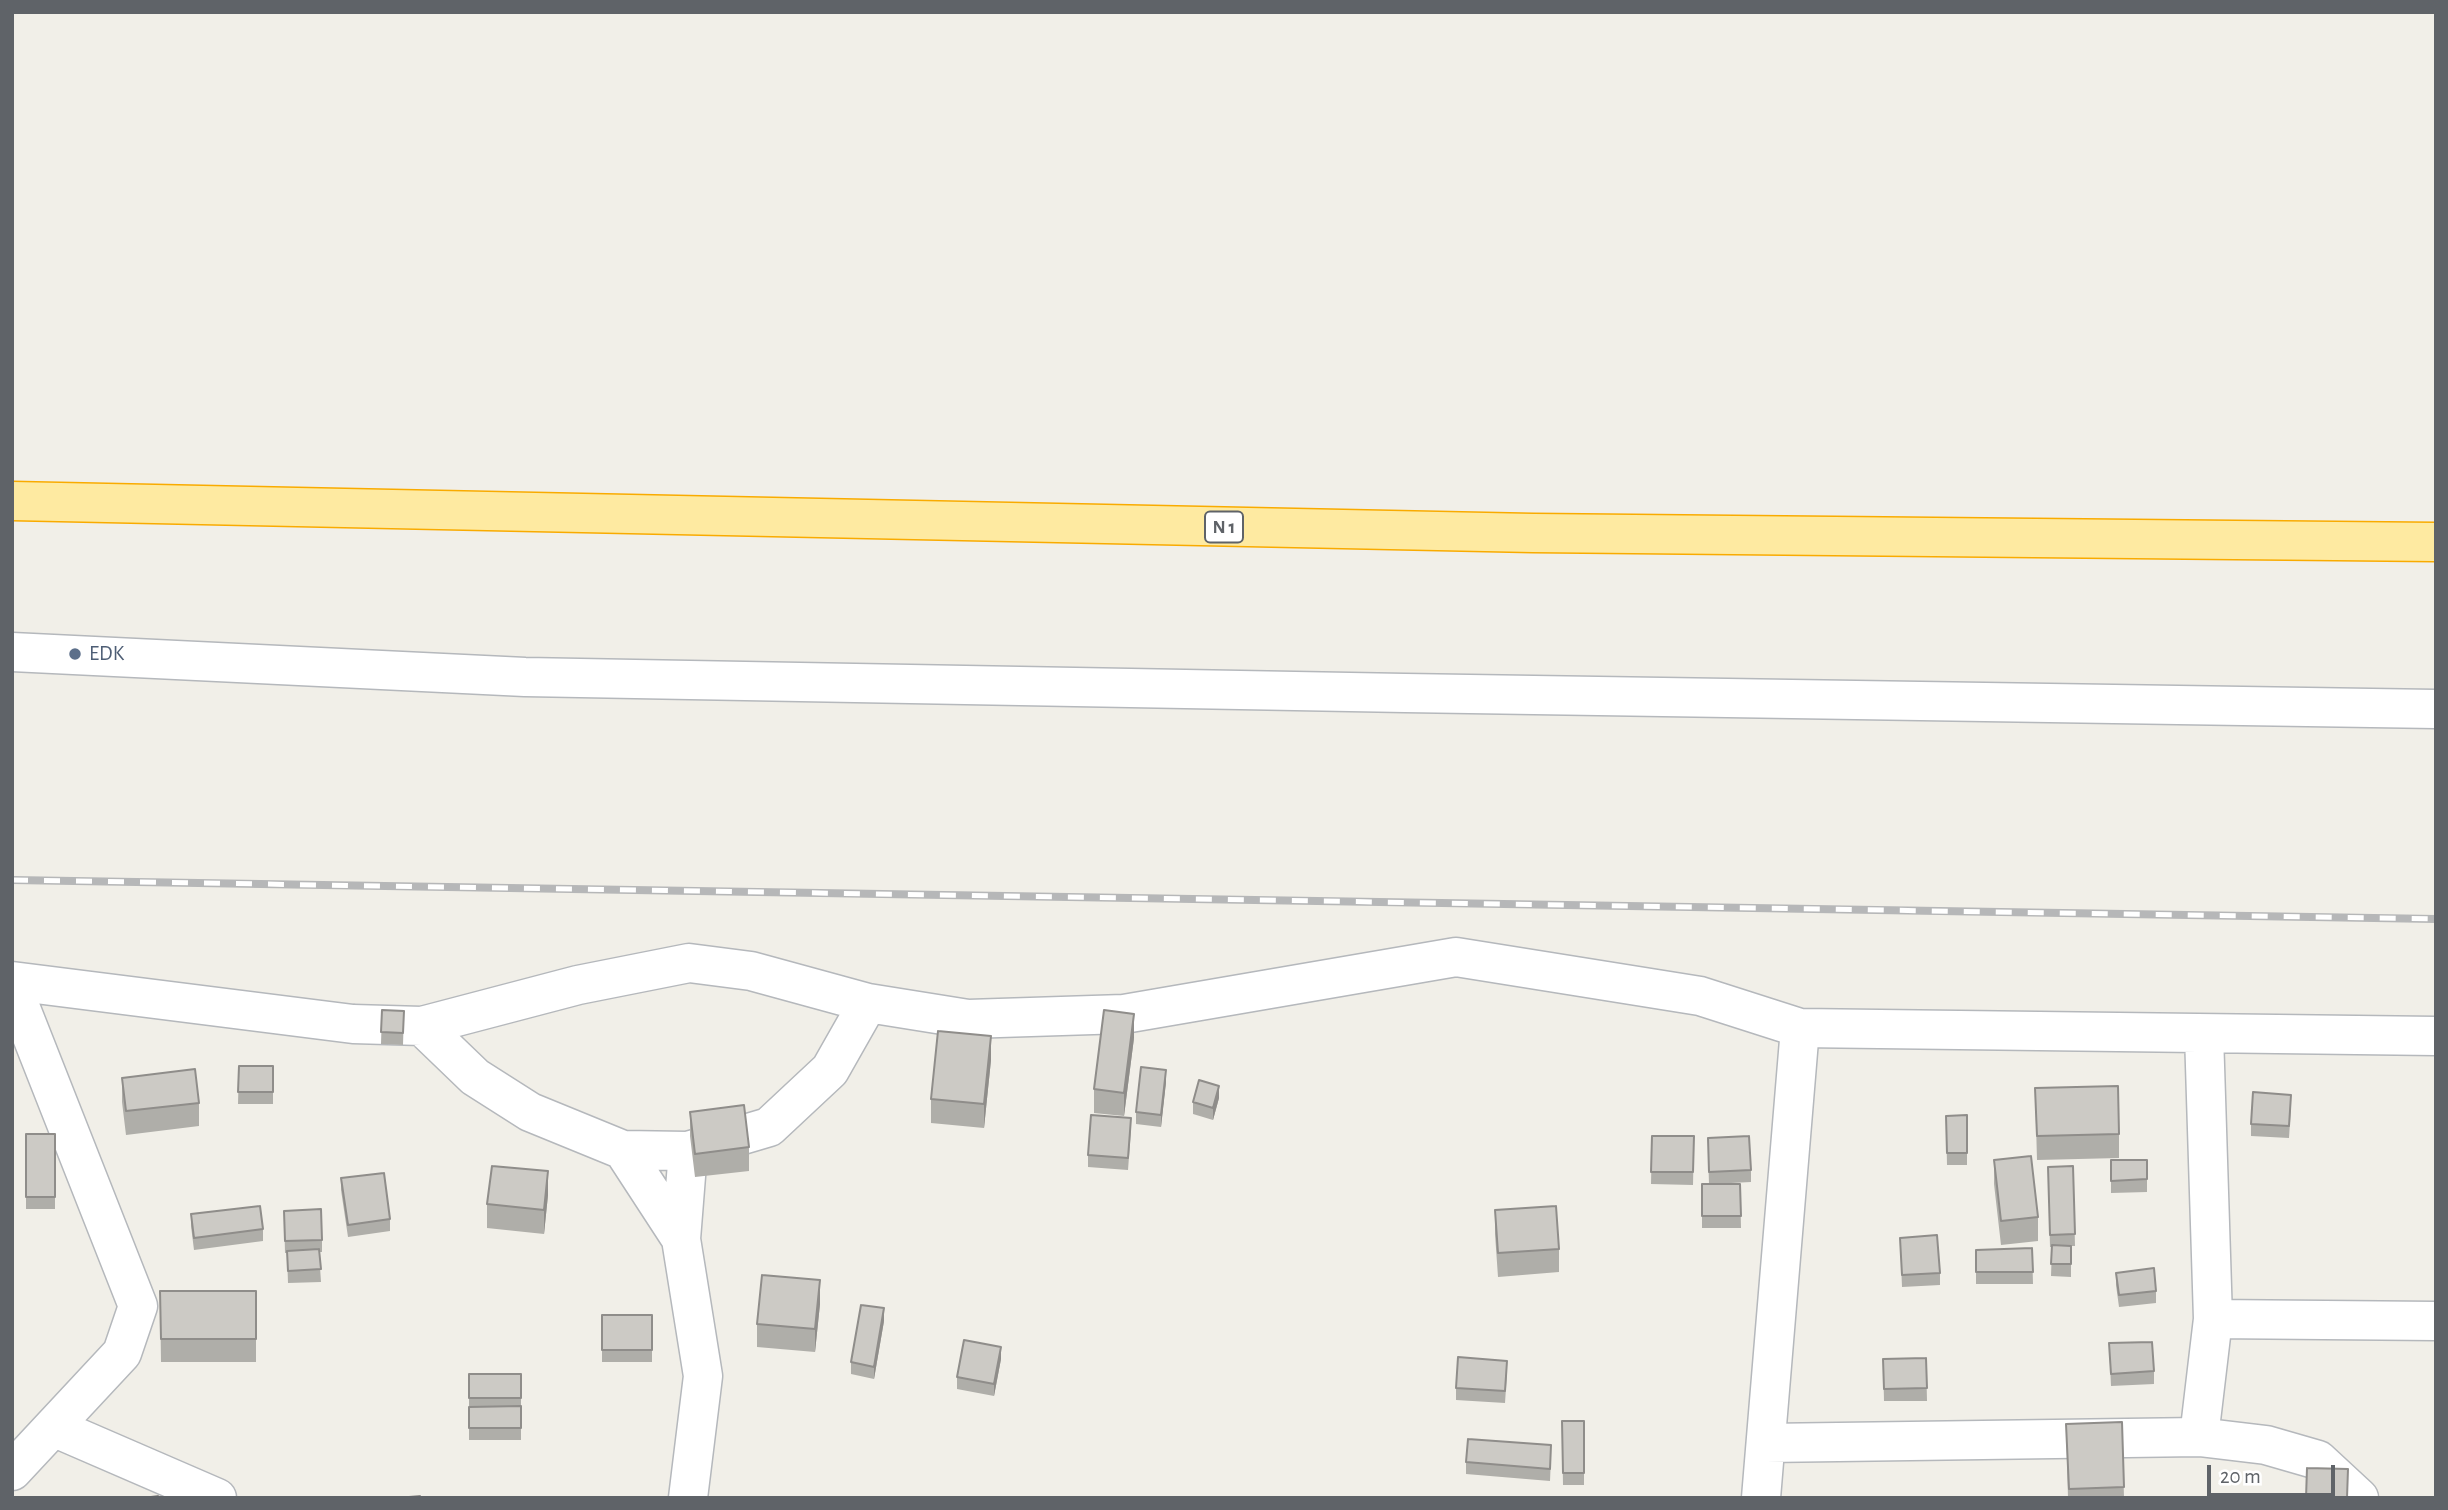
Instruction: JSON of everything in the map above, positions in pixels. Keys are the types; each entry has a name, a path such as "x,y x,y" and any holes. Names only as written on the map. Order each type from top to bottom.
{"highway":[{"name":"N 1","path":"12,500 1533,533 2436,542"}],"street":[{"path":"12,652 525,677 1405,694 2436,709"},
{"path":"12,1472 122,1353 138,1306 12,984 353,1024 422,1026 578,985 689,963 751,971 868,1003 968,1019 1124,1014 1456,957 1700,996 1800,1028 2436,1035"},
{"path":"422,1026 475,1077 530,1112 623,1150 688,1151 769,1127 830,1070 868,1003"},
{"path":"1761,1498 1800,1028"},
{"path":"2199,1437 2213,1319 2204,1034"},
{"path":"623,1150 681,1239"},
{"path":"688,1151 681,1239 703,1376 688,1498"},
{"path":"2213,1319 2436,1321"},
{"path":"53,1427 216,1498"},
{"path":"1766,1443 2199,1437 2266,1445 2318,1460 2359,1498"}],"building":[{"path":"382,1010 404,1011 403,1033 381,1032"},
{"path":"1104,1010 1134,1014 1124,1093 1094,1089"},
{"path":"938,1031 991,1036 984,1104 931,1099"},
{"path":"239,1066 273,1066 273,1092 238,1092"},
{"path":"1141,1067 1166,1070 1161,1115 1136,1112"},
{"path":"195,1069 199,1103 126,1111 122,1078"},
{"path":"1199,1080 1219,1086 1213,1108 1193,1102"},
{"path":"2118,1086 2119,1134 2037,1136 2035,1088"},
{"path":"2253,1092 2291,1095 2289,1126 2251,1124"},
{"path":"744,1105 749,1147 695,1154 690,1112"},
{"path":"1091,1115 1131,1118 1128,1158 1088,1155"},
{"path":"1967,1115 1967,1153 1947,1153 1946,1116"},
{"path":"26,1134 55,1134 55,1197 26,1197"},
{"path":"1652,1136 1694,1136 1693,1172 1651,1172"},
{"path":"1749,1136 1751,1170 1709,1172 1708,1138"},
{"path":"2031,1156 2038,1217 2001,1221 1994,1160"},
{"path":"2111,1160 2147,1160 2147,1179 2111,1181"},
{"path":"492,1166 548,1171 544,1210 487,1204"},
{"path":"2073,1166 2075,1234 2050,1235 2048,1167"},
{"path":"384,1173 390,1219 348,1225 341,1178"},
{"path":"1702,1184 1740,1184 1741,1216 1702,1216"},
{"path":"260,1206 263,1229 194,1238 191,1214"},
{"path":"1556,1206 1559,1249 1498,1253 1495,1210"},
{"path":"321,1209 322,1240 285,1241 284,1211"},
{"path":"1937,1235 1940,1273 1902,1275 1900,1238"},
{"path":"2052,1245 2071,1246 2071,1264 2051,1264"},
{"path":"2032,1248 2033,1272 1976,1272 1976,1250"},
{"path":"319,1249 321,1269 288,1271 287,1251"},
{"path":"2154,1268 2156,1291 2119,1295 2116,1273"},
{"path":"762,1275 820,1280 815,1329 757,1324"},
{"path":"160,1291 256,1291 256,1339 161,1339"},
{"path":"861,1305 884,1308 874,1367 851,1362"},
{"path":"602,1315 652,1315 652,1350 602,1350"},
{"path":"964,1340 1001,1347 994,1384 957,1377"},
{"path":"2152,1342 2154,1371 2111,1374 2109,1343"},
{"path":"1458,1357 1507,1361 1505,1391 1456,1388"},
{"path":"1926,1358 1927,1388 1884,1389 1883,1359"},
{"path":"469,1374 521,1374 521,1398 469,1398"},
{"path":"521,1406 521,1428 469,1428 469,1407"},
{"path":"1562,1421 1584,1421 1584,1473 1563,1473"},
{"path":"2122,1422 2124,1487 2069,1489 2066,1424"},
{"path":"1468,1439 1551,1445 1550,1469 1466,1462"},
{"path":"2307,1468 2348,1469 2347,1498 2306,1498"}],"railway":[{"path":"12,880 2436,919"}],"place":[{"name":"EDK","path":"75,654"}]}
